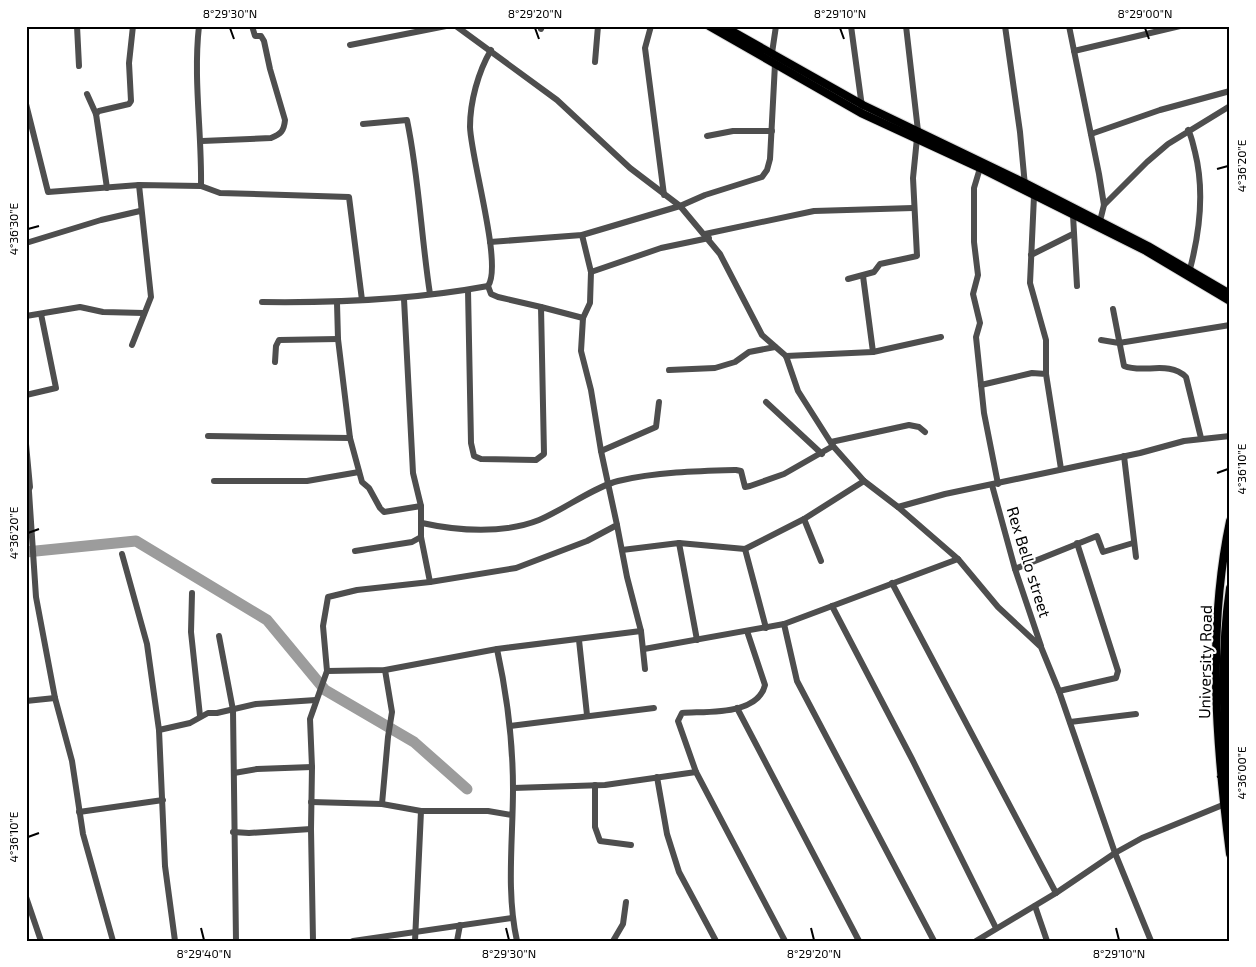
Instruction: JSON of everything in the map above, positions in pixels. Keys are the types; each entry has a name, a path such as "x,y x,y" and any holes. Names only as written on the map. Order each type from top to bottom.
{"main road":[{"path":"709,26 775,64 862,109 1025,187 1034,196 1146,251 1230,301"},
{"path":"724,26 772,53 862,109"},
{"path":"918,135 980,168 1100,221 1190,269 1230,294"},
{"name":"University Road","path":"1230,521 1219,604 1216,672 1218,736 1227,803 1230,854"},
{"name":"University Road","path":"1230,588 1225,735 1230,791"}],"street":[{"path":"78,26 80,66"},
{"path":"96,114 99,111 129,104 131,101 129,63 133,26"},
{"path":"199,26 196,55 202,141 201,186"},
{"path":"202,141 271,138 280,134 284,129 285,120 264,41 261,36 255,36 252,26"},
{"path":"350,45 446,26"},
{"path":"456,26 557,100 630,168 680,206 707,236 720,254 762,335 786,356 798,391 832,444 864,481 898,507 958,559 998,607 1041,647"},
{"path":"595,62 598,26"},
{"path":"651,26 645,48 664,195"},
{"path":"772,53 776,26"},
{"path":"851,26 862,109"},
{"path":"848,279 874,272 880,264 917,256 913,208 913,178 918,135 906,26"},
{"path":"1005,26 1025,187"},
{"path":"1069,26 1104,205 1100,221"},
{"path":"1074,51 1180,26"},
{"path":"491,50 485,61 471,106 470,130 490,242 493,276 488,286 491,294 498,297 583,318"},
{"path":"490,242 582,235 680,206 705,195 762,177 768,170 770,159 775,64"},
{"path":"1091,134 1160,110 1230,90"},
{"path":"87,94 96,114 107,188"},
{"path":"26,104 48,192 139,185 201,186 220,193 349,197 362,300"},
{"path":"1104,205 1147,162 1188,130 1230,106"},
{"path":"363,124 407,120 415,161 420,234 430,294"},
{"path":"1188,130 1199,167 1201,197 1199,226 1190,269"},
{"path":"707,136 733,131 772,131"},
{"name":"Rex Bello street","path":"980,168 974,188 974,242 978,275 973,294 980,323 976,337 995,484 1015,568 1041,647 1070,722 1114,853 1151,941"},
{"path":"132,345 151,297 140,212 139,185"},
{"path":"1034,196 1030,283 1046,340 1046,374 1061,469"},
{"path":"592,272 661,248 814,211 913,208"},
{"path":"26,243 101,220 140,212"},
{"path":"1073,215 1077,286"},
{"path":"1031,255 1073,234"},
{"path":"582,235 592,272 590,303 583,318 581,351 591,390 601,451 622,550 642,631 645,669"},
{"path":"863,276 873,352"},
{"path":"262,302 337,303 362,300 404,299 488,286"},
{"path":"468,290 471,444 474,456 481,459 536,460 544,454 541,307"},
{"path":"404,299 413,474 421,506 421,537 430,582"},
{"path":"337,303 338,339 350,438 362,482 369,488 382,511 421,506"},
{"path":"26,316 80,307 103,312 144,313"},
{"path":"1113,309 1124,366 1175,370 1186,377 1200,438"},
{"path":"26,395 56,388 41,314"},
{"path":"1101,340 1119,343 1230,325"},
{"path":"786,356 873,352 941,337"},
{"path":"275,362 276,346 280,340 338,339"},
{"path":"669,370 715,368 735,362 749,352 775,347"},
{"path":"981,385 1016,376 1046,374"},
{"path":"601,451 656,427 660,402"},
{"path":"766,402 822,454"},
{"path":"422,523 455,527 511,528 539,520 608,485 655,476 736,470 741,471 745,487 784,474 822,454 832,444 909,425 925,432"},
{"path":"208,436 350,438"},
{"path":"898,507 945,494 1200,438 1230,436"},
{"path":"26,444 36,597 55,698 72,761 79,812 113,941"},
{"path":"1124,456 1136,557"},
{"path":"214,482 307,481 359,472"},
{"path":"622,550 679,543 745,549 804,519 864,481"},
{"path":"804,519 821,561"},
{"path":"313,941 310,719 327,671 323,626 328,597 357,590 430,582 516,568 587,541 617,525"},
{"path":"1015,568 1097,536 1103,552 1133,543"},
{"path":"355,551 412,542 421,537"},
{"path":"679,543 697,640"},
{"path":"1059,691 1116,678 1118,671 1077,543"},
{"path":"745,549 766,628"},
{"path":"122,554 147,644 159,730 165,866 176,941"},
{"path":"644,649 784,624 958,559"},
{"path":"892,583 1056,894"},
{"path":"192,592 191,632 200,716"},
{"path":"832,606 912,759 996,928"},
{"path":"784,624 797,681 934,941"},
{"path":"327,671 384,670 497,649 642,631"},
{"path":"747,631 765,685 763,694 758,699 738,708 682,713 678,717 696,772 784,941"},
{"path":"219,636 232,710 236,941"},
{"path":"579,640 587,715"},
{"path":"497,649 510,726 513,788 512,918 517,941"},
{"path":"382,804 388,737 392,721 384,670"},
{"path":"26,701 55,698"},
{"path":"159,730 190,722 200,716 264,703 316,700"},
{"path":"510,726 654,708"},
{"path":"738,708 859,941"},
{"path":"1070,722 1136,714"},
{"path":"234,773 257,769 312,767"},
{"path":"513,788 595,785 696,772"},
{"path":"657,778 667,834 680,872 716,941"},
{"path":"595,785 595,827 600,841 631,846"},
{"path":"79,812 163,800"},
{"path":"311,802 382,804 421,811 488,811 512,815"},
{"path":"976,941 1056,894 1114,853 1171,825 1227,803"},
{"path":"415,941 421,811"},
{"path":"233,832 249,833 311,829"},
{"path":"26,898 40,941"},
{"path":"613,941 623,924 626,902"},
{"path":"1035,906 1047,941"},
{"path":"354,941 512,918"},
{"path":"457,941 460,925"}],"waterway":[{"path":"26,552 136,541 267,620 325,690 414,742 467,789"}]}
